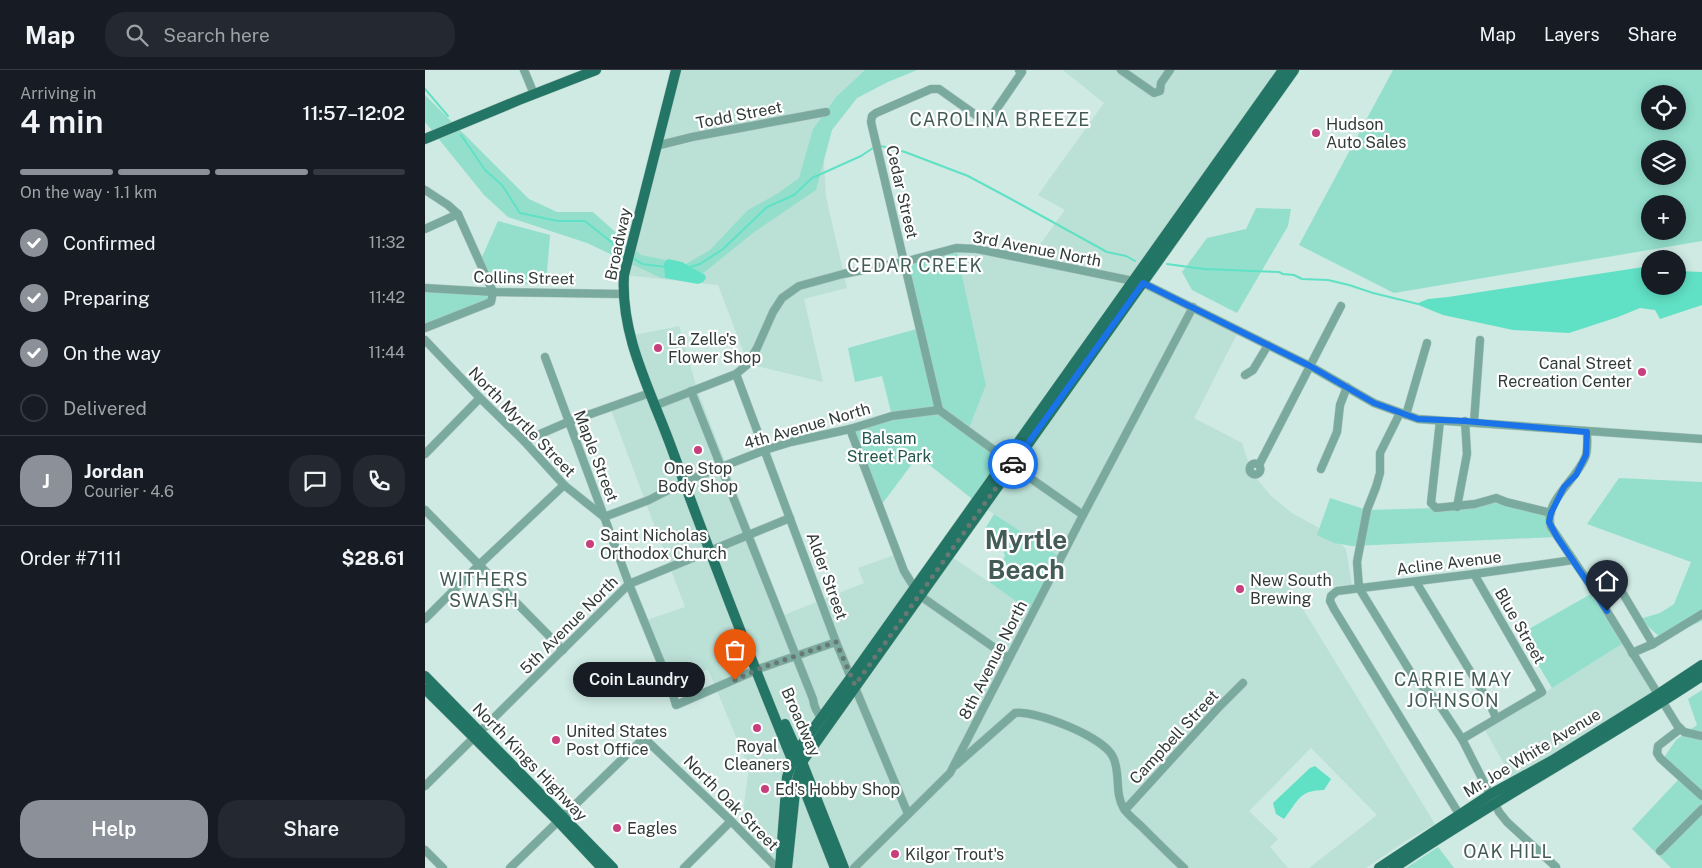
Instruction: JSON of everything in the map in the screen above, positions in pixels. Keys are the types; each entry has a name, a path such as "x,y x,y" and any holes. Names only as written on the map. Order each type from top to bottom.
{"main road":[{"path":"425,139 596,70"},
{"name":"Broadway","path":"676,70 624,276 623,294 630,336 654,406 686,481 758,669 844,868"},
{"path":"1138,282 1283,70"},
{"path":"778,868 787,777 797,761 1138,282 1294,70"},
{"name":"Mr. Joe White Avenue","path":"1660,699 1702,665"},
{"name":"Broadway","path":"758,669 797,751"},
{"name":"North Kings Highway","path":"425,676 476,734"},
{"name":"Mr. Joe White Avenue","path":"1394,868 1493,799 1702,676"},
{"path":"787,868 798,775 797,751 853,681"},
{"name":"North Kings Highway","path":"425,689 476,734 613,868"},
{"name":"Broadway","path":"798,775 835,868"},
{"name":"Mr. Joe White Avenue","path":"1379,868 1459,814 1493,799"},
{"name":"North Kings Highway","path":"561,819 602,868"}],"street":[{"path":"525,70 533,94"},
{"name":"Cedar Street","path":"939,410 871,122 876,113 931,89 939,89 987,123 1022,72 1019,70"},
{"path":"1121,70 1154,93 1160,91 1161,83 1169,70"},
{"name":"Todd Street","path":"656,146 692,137 827,112"},
{"path":"425,190 458,214 493,292 491,302 425,328"},
{"path":"425,229 458,214"},
{"name":"3rd Avenue North","path":"654,406 736,374 748,364 773,312 782,298 791,290 809,282 904,262 955,248 977,248 1138,282 1269,344 1374,403 1418,419 1469,421 1587,432 1702,439"},
{"name":"Collins Street","path":"425,288 493,292 623,294"},
{"path":"1259,465 1341,306"},
{"name":"8th Avenue North","path":"854,868 933,792 953,768 1083,515 1193,307"},
{"name":"North Myrtle Street","path":"425,340 524,441 564,486 604,518"},
{"path":"1457,507 1467,454 1469,421 1480,340"},
{"path":"1427,343 1403,414 1380,453 1380,473 1377,487 1367,510 1357,562 1359,588 1416,681 1435,698 1462,739 1499,812 1507,822 1556,867"},
{"path":"1245,375 1253,370 1269,344"},
{"name":"Maple Street","path":"545,357 604,518 670,685 676,705 758,669"},
{"name":"Alder Street","path":"736,374 836,642 908,814"},
{"path":"1321,469 1337,432 1340,405 1347,387"},
{"path":"691,391 813,699 814,706 822,718"},
{"path":"524,441 568,422 650,393"},
{"path":"425,454 480,398"},
{"path":"939,410 1083,515"},
{"name":"4th Avenue North","path":"604,518 649,500 686,481 765,450 791,442 850,429 892,416 939,410"},
{"path":"1440,420 1431,502 1433,506 1436,508 1457,507 1496,498 1551,513"},
{"path":"850,429 904,570 917,592 1009,658"},
{"path":"1587,432 1586,455 1576,475 1564,487 1551,513 1549,522 1551,528 1598,597 1680,729 1684,732 1702,736"},
{"path":"425,619 479,565 564,486"},
{"path":"425,510 563,650"},
{"name":"5th Avenue North","path":"425,786 629,584 790,518"},
{"name":"Acline Avenue","path":"1459,814 1334,609 1330,601 1331,596 1337,591 1573,560"},
{"name":"Blue Street","path":"1474,574 1541,692 1496,718"},
{"path":"1416,582 1490,704 1496,718 1462,739"},
{"path":"1598,597 1613,588 1622,592 1653,644"},
{"path":"1632,653 1653,644 1702,614"},
{"path":"758,669 836,642"},
{"name":"Campbell Street","path":"1125,810 1243,682"},
{"path":"953,768 1015,713 1024,712 1045,718 1081,732 1102,743 1110,750 1117,768 1118,793 1125,810 1184,868"},
{"path":"1680,729 1659,746 1657,753 1660,758 1702,796"},
{"name":"North Oak Street","path":"561,819 644,738 778,868"},
{"path":"1660,850 1702,809"},
{"path":"510,868 561,819"},
{"path":"684,868 731,821"},
{"path":"425,850 443,868"}],"shaded area":[{"path":"676,70 867,70 836,97 813,129 824,162 826,197 847,288 804,299 823,382 748,364 718,285 624,275"},
{"path":"1063,70 1294,70 1143,283 1239,330 1194,418 1242,443 1252,473 1271,496 1292,513 1328,533 1346,549 1352,585 1290,588 1435,824 1366,868 1309,868 1377,815 1311,748 1249,811 1278,839 1270,847 1288,868 777,868 741,826 749,768 708,669 670,685 644,621 685,607 610,407 650,393 630,336 679,326 697,389 784,615 864,583 858,568 897,554 919,595 949,555 1033,612 1062,558 983,507 968,431 986,385 956,248 1028,261 1065,210 1038,195 1104,103"},
{"path":"668,259 682,262 705,275 706,278 698,284 665,278 664,263"},
{"path":"1641,267 1641,295 1686,295 1686,271 1702,272 1702,305 1660,319 1655,310 1640,308 1569,333 1513,330 1443,315 1416,304 1428,299"},
{"path":"1622,644 1663,703 1518,789 1485,730"},
{"path":"1315,766 1331,779 1324,790 1304,794 1284,819 1276,814 1273,803 1310,768"}],"green space":[{"path":"865,70 917,70 857,98 832,130 816,190 753,233 696,279 661,278 587,243 508,217 484,195 425,122 425,95 529,199 557,212 593,212 641,255 686,264 710,250 748,210 777,194 799,178 813,129 836,97"},
{"path":"1393,70 1702,70 1702,241 1394,293 1299,245"},
{"path":"1256,208 1291,209 1288,226 1237,313 1192,290 1182,272 1207,238 1246,229"},
{"path":"498,221 550,235 546,285 499,283 492,279 482,257"},
{"name":"Balsam Street Park","path":"956,248 986,385 968,431 1006,458 976,502 918,456 879,508 850,429 892,416 882,376 855,382 848,348 920,328 904,262"},
{"path":"425,291 487,296 488,300 425,325"},
{"path":"1619,478 1702,482 1702,621 1662,639 1640,619 1660,613 1674,604 1691,562 1587,524"},
{"path":"1330,498 1367,510 1436,508 1496,498 1551,513 1557,537 1352,546 1334,543 1317,535"},
{"path":"994,514 1062,558 1033,613 989,582 1005,556 999,539 985,529"},
{"path":"1591,594 1622,644 1552,688 1520,634"},
{"path":"1702,690 1702,868 1671,868 1632,829 1678,780 1672,773 1665,756 1676,740 1697,725 1688,699"},
{"path":"1438,847 1454,868 1406,868"}],"waterway":[{"path":"425,89 448,116"},
{"path":"461,135 485,170 502,185 520,213 558,221 585,221 625,253"},
{"path":"881,146 905,152 968,176 1107,252 1126,256 1135,261"},
{"path":"690,267 700,264 723,249 767,207 794,195 812,178 861,156 873,148"},
{"path":"633,258 642,264 666,267"},
{"path":"1167,264 1204,269 1279,272 1302,279 1328,280 1418,304"}],"way so far":[{"path":"735,680 761,668 836,642 855,685 1013,464"}],"place":[{"name":"Hudson Auto Sales","path":"1316,133"},
{"name":"La Zelle's Flower Shop","path":"658,348"},
{"name":"Canal Street Recreation Center","path":"1642,372"},
{"name":"One Stop Body Shop","path":"698,450"},
{"name":"Saint Nicholas Orthodox Church","path":"590,544"},
{"name":"New South Brewing","path":"1240,589"},
{"name":"Coin Laundry","path":"735,680"},
{"name":"Royal Cleaners","path":"757,728"},
{"name":"United States Post Office","path":"556,740"},
{"name":"Ed's Hobby Shop","path":"765,789"},
{"name":"Eagles","path":"617,828"},
{"name":"Kilgor Trout's","path":"895,854"}],"district":[{"name":"CAROLINA BREEZE","path":"1000,119"},
{"name":"CEDAR CREEK","path":"915,265"},
{"name":"Myrtle Beach","path":"1026,554"},
{"name":"WITHERS SWASH","path":"484,589"},
{"name":"CARRIE MAY JOHNSON","path":"1453,689"},
{"name":"OAK HILL","path":"1508,851"}],"route":[{"path":"1013,464 1143,283 1310,366 1374,403 1418,419 1465,421 1587,432 1586,455 1576,475 1564,487 1549,517 1549,522 1551,528 1607,611"}]}
